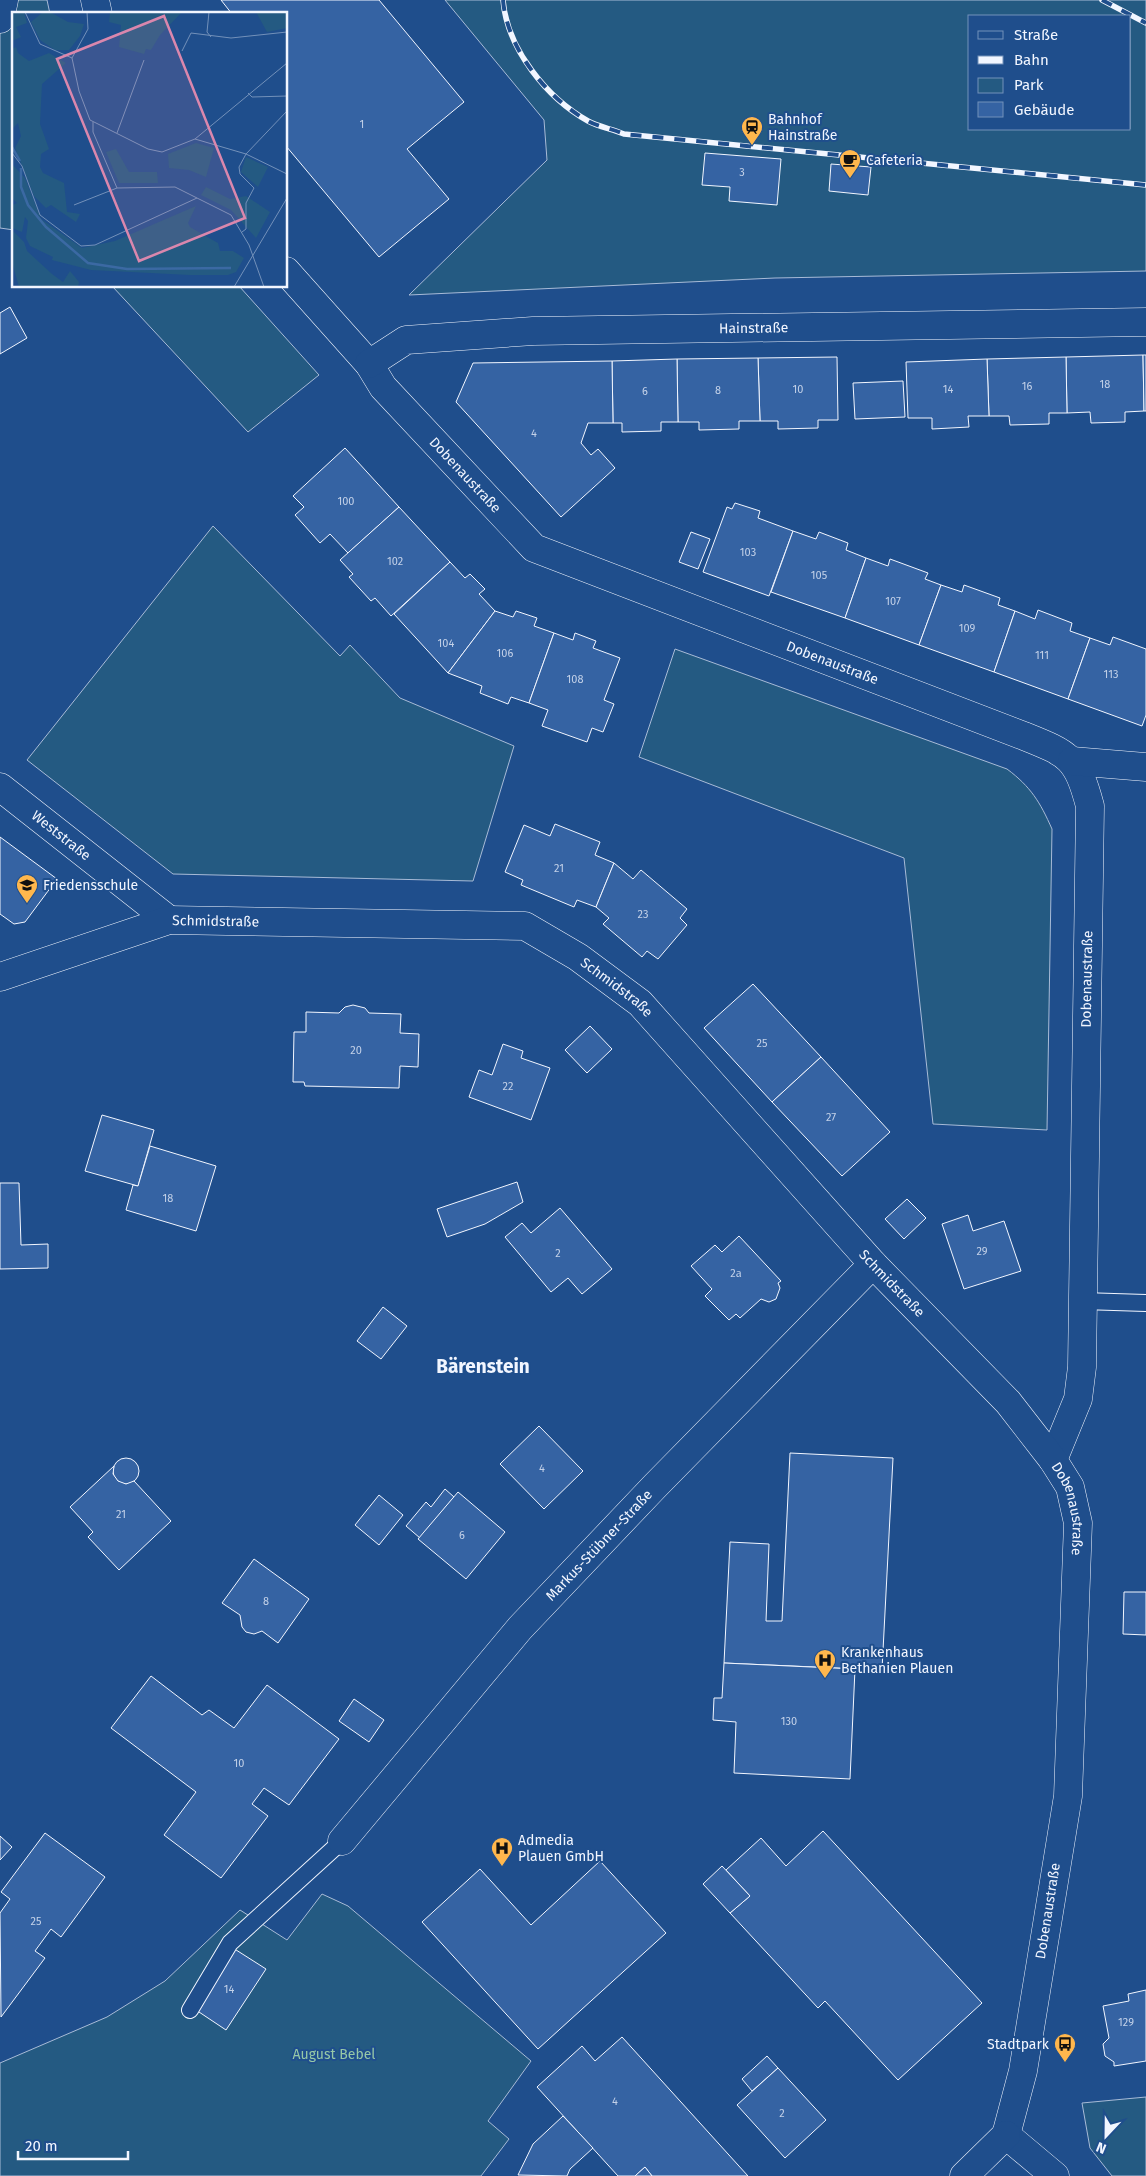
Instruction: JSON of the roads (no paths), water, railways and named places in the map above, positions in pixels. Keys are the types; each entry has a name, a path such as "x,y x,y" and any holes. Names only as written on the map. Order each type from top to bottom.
{"street":[{"path":"0,19 4,0"},
{"name":"Dobenaustraße","path":"288,273 369,364 383,387 534,548 1053,748 1072,761 1083,780 1090,806 1082,1367 1078,1399 1053,1460 1070,1487 1078,1523 1068,1796 1022,2071 1006,2135"},
{"name":"Hainstraße","path":"369,364 406,340 533,331 1146,322"},
{"path":"1072,761 1146,767"},
{"name":"Weststraße","path":"0,787 169,920"},
{"name":"Schmidstraße","path":"0,977 169,920 525,926 578,957 640,1003 873,1264 1008,1402 1053,1460"},
{"name":"Markus-Stübner-Straße","path":"342,1841 520,1628 655,1486 873,1264"},
{"path":"964,2176 1006,2135 1055,2176"}],"lane":[{"path":"1082,1301 1146,1303"},
{"path":"190,2010 230,1942 342,1841"}],"railway":[{"path":"503,0 512,36 521,54 544,86 573,111 588,121 624,134 1146,185"},
{"path":"1102,0 1131,15"},
{"path":"1131,15 1146,23"}],"place":[{"name":"Bahnhof Hainstraße","path":"752,146"},
{"name":"Cafeteria","path":"850,179"},
{"name":"Friedensschule","path":"27,904"},
{"name":"Krankenhaus Bethanien Plauen","path":"825,1679"},
{"name":"Admedia Plauen GmbH","path":"502,1867"},
{"name":"Stadtpark","path":"1065,2063"}],"district":[{"name":"Bärenstein","path":"483,1366"}],"park label":[{"name":"August Bebel","path":"334,2054"}]}
